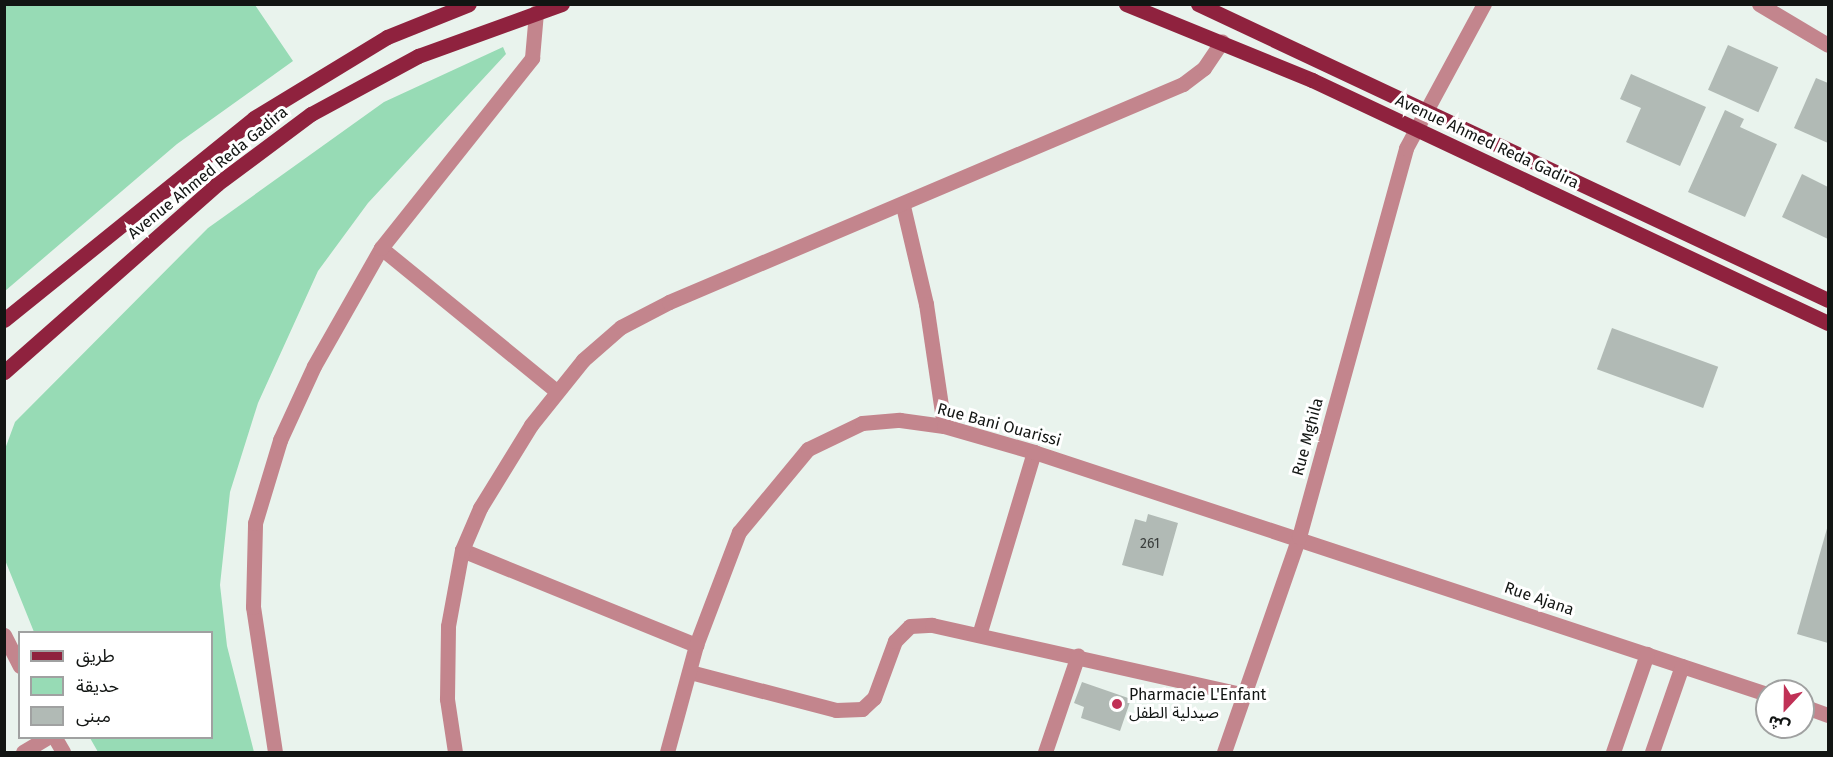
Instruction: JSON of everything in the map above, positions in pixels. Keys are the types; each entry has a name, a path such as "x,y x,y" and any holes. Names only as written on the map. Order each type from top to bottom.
{"main road":[{"name":"Avenue Ahmed Reda Gadira","path":"4,320 254,118 387,37 470,4"},
{"name":"Avenue Ahmed Reda Gadira","path":"4,372 217,184 302,121 418,56 561,4"},
{"name":"Avenue Ahmed Reda Gadira","path":"1126,4 1222,41 1415,128 1828,323"},
{"name":"Avenue Ahmed Reda Gadira","path":"1198,4 1425,108 1828,300"}],"street":[{"name":"Rue Mghila","path":"1224,753 1299,537 1415,128 1484,4"},
{"path":"1760,4 1828,45"},
{"path":"275,753 253,607 255,523 280,440 314,366 381,248 532,58 536,12"},
{"path":"455,753 447,699 448,626 462,550 480,508 555,390 621,327 669,302 903,206 1183,84 1204,68 1222,41"},
{"path":"903,206 926,304 944,426"},
{"path":"381,248 555,390"},
{"name":"Rue Bani Ouarissi","path":"667,753 696,645 739,532 808,449 862,423 900,420 944,426 1034,452 1299,537"},
{"path":"978,635 1034,452"},
{"name":"Rue Ajana","path":"1299,537 1755,690"},
{"path":"462,550 696,645"},
{"path":"690,672 836,710 862,709 874,698 895,641 910,626 978,635 1244,695"},
{"path":"5,637 18,662"},
{"path":"1613,753 1647,654"},
{"path":"1045,753 1078,656"},
{"path":"1652,753 1682,666"},
{"path":"23,753 44,739"},
{"path":"56,739 63,753"}],"green space":[{"path":"5,4 255,5 293,61 177,144 5,291"},
{"path":"503,47 506,54 368,203 318,271 258,403 230,492 220,585 227,646 254,752 98,752 91,739 213,739 213,631 34,631 5,560 5,449 15,422 208,228 384,102"}],"building":[{"path":"1728,45 1778,67 1758,112 1708,90"},
{"path":"1631,74 1706,107 1680,166 1626,142 1641,108 1620,99"},
{"path":"1816,78 1828,83 1828,143 1794,128"},
{"path":"1725,110 1744,119 1740,127 1777,144 1745,217 1688,192"},
{"path":"1802,174 1828,187 1828,239 1782,217"},
{"path":"1612,328 1718,367 1703,408 1597,369"},
{"path":"1148,514 1178,523 1163,576 1122,565 1135,519 1146,522"},
{"path":"1828,525 1828,643 1797,634"},
{"path":"1082,682 1131,699 1120,731 1081,718 1084,707 1074,703"}],"place":[{"name":"Pharmacie L'Enfant صيدلية الطفل","path":"1117,704"}]}
